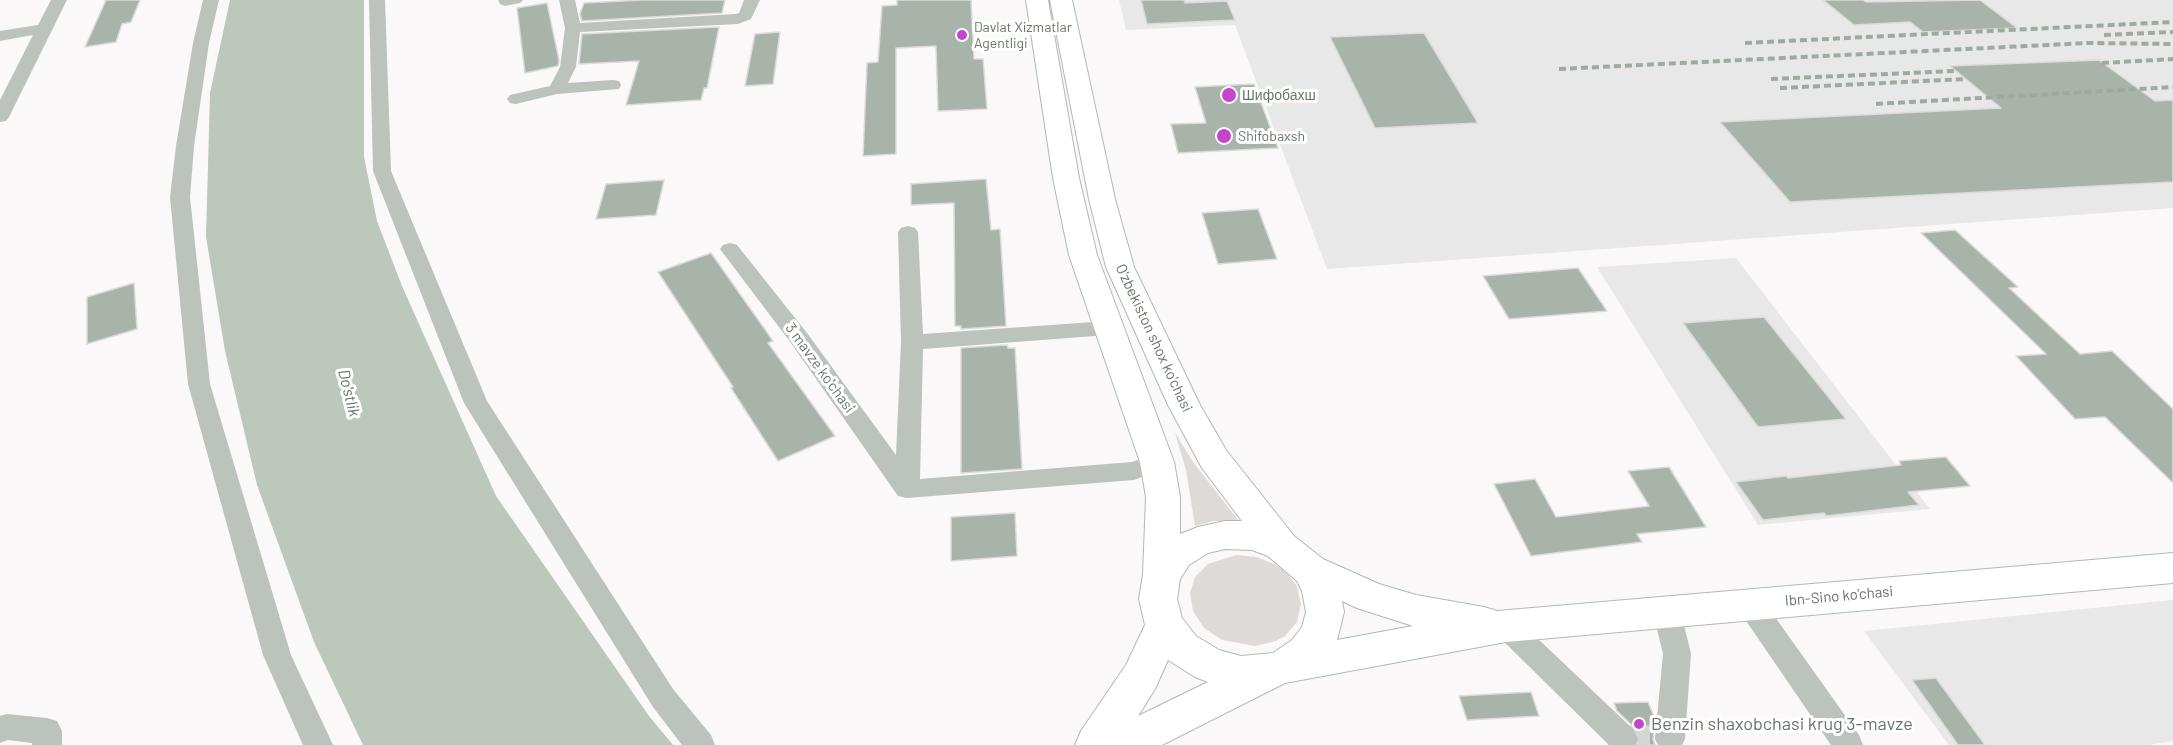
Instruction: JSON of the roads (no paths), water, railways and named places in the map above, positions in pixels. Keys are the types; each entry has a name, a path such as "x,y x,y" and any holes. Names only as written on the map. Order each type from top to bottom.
{"main road":[{"path":"1037,0 1071,200 1083,255 1157,462 1163,497 1162,575 1158,599 1164,625 1182,648 1209,665 1240,673 1279,668 1506,626"},
{"name":"O'zbekiston shox ko'chasi","path":"1061,0 1102,199 1120,267 1184,405 1214,459 1281,546"},
{"path":"1162,575 1176,555 1198,541 1225,535 1254,536 1281,546 1310,570 1370,597 1416,611 1506,626"},
{"name":"Ibn-Sino ko'chasi","path":"1506,626 2173,568"},
{"path":"1120,745 1279,668 1306,652 1320,634 1325,612 1321,590 1310,570"},
{"path":"1096,745 1141,677 1164,625"}],"street":[{"path":"0,117 59,0"},
{"path":"212,0 201,43 185,146 180,198 199,384 277,656 318,745"},
{"path":"377,0 382,171 476,403 663,698 700,745"},
{"path":"557,89 568,67 573,28 567,0"},
{"path":"573,28 738,19 746,16 752,0"},
{"path":"0,36 44,29"},
{"path":"516,99 557,89 614,85"},
{"path":"908,232 912,342 907,489 1134,471 1157,462"},
{"name":"3 mavze ko'chasi","path":"730,249 799,338 907,489"},
{"path":"912,342 1108,328"},
{"path":"1750,604 1848,745"},
{"path":"1667,612 1677,654 1670,739"},
{"path":"1506,626 1623,739"},
{"path":"0,730 7,727 47,731 48,745"}],"water":[{"name":"Do'stlik","path":"230,0 364,0 364,157 377,221 402,286 496,496 649,716 673,745 363,745 314,642 257,485 225,351 206,237 210,93"}],"tunnel":[{"path":"1623,739 1670,739"}],"railway":[{"path":"1745,43 2173,22"},
{"path":"2104,35 2173,32"},
{"path":"1559,69 2088,43 2173,44"},
{"path":"2102,63 2173,59"},
{"path":"1771,79 1955,71"},
{"path":"1780,88 1966,79"},
{"path":"1876,104 2173,87"}],"place":[{"name":"Davlat Xizmatlar Agentligi","path":"962,35"},
{"name":"Шифобахш","path":"1229,95"},
{"name":"Shifobaxsh","path":"1224,136"},
{"name":"Benzin shaxobchasi krug 3-mavze","path":"1639,724"}]}
